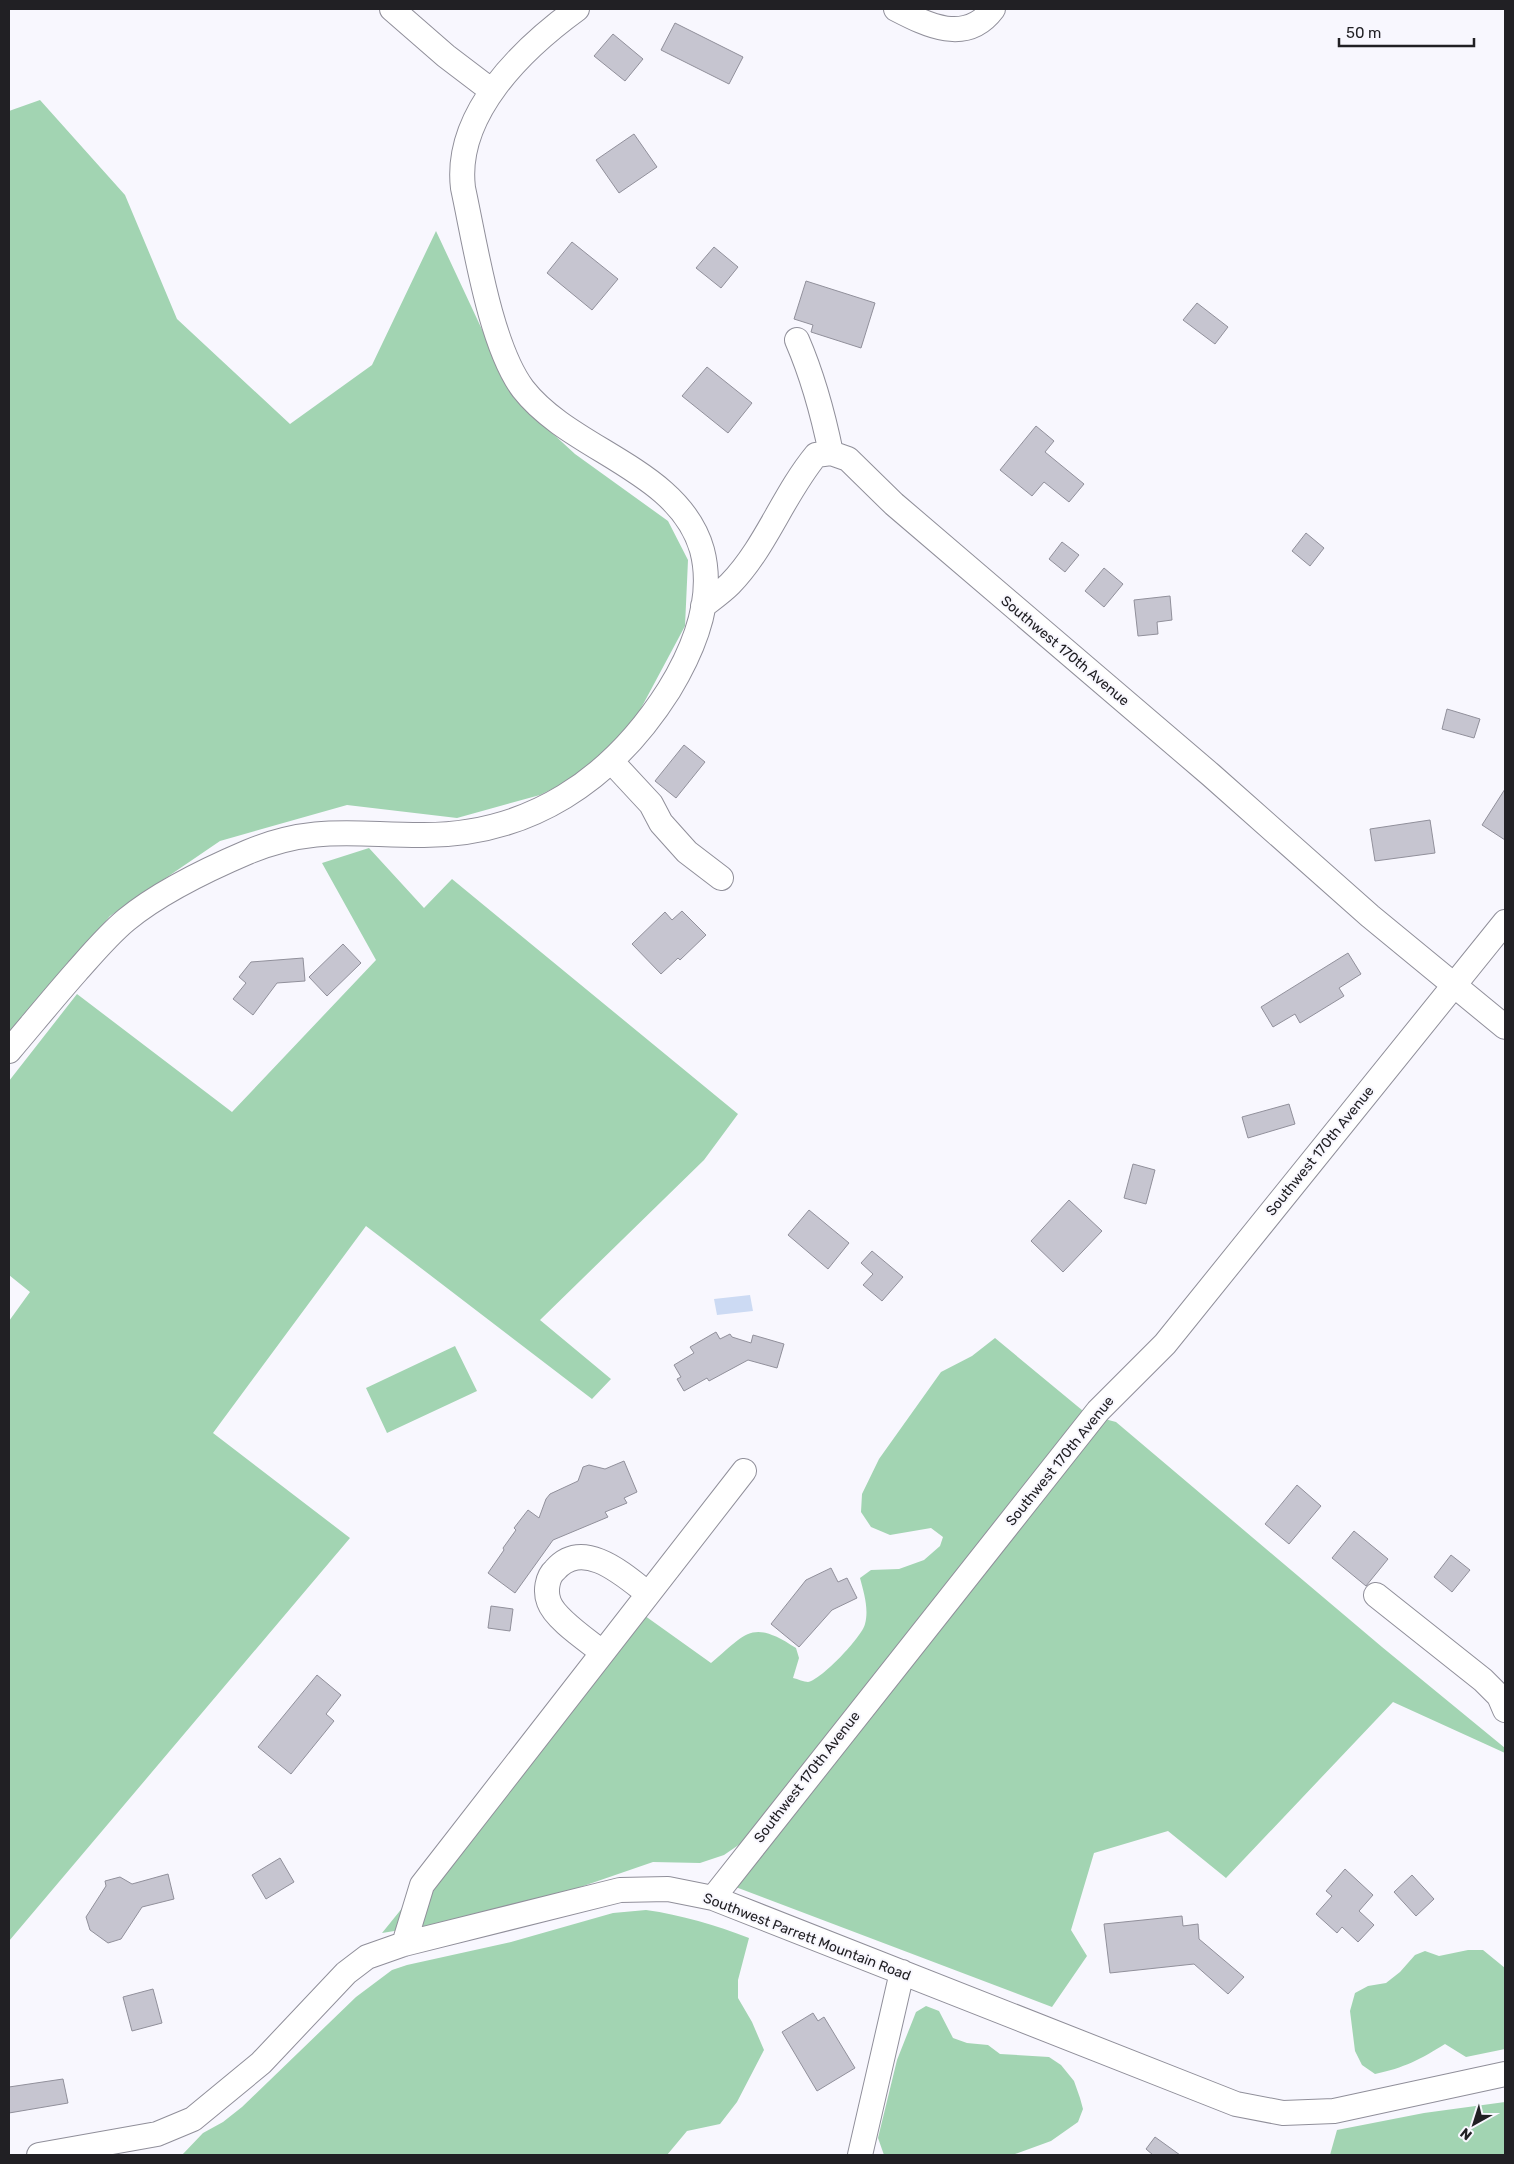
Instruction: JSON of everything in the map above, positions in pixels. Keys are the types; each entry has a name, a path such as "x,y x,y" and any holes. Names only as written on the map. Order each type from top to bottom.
{"street":[{"path":"392,9 446,56 492,91"},
{"path":"9,1051 99,946 123,923 146,905 224,863 276,842 309,834 355,832 448,835 493,827 528,816 560,800 586,783 612,762 648,720 683,665 698,631 703,606 705,577 703,554 689,520 672,500 652,484 566,427 538,404 516,379 507,359 486,289 462,177 463,157 468,135 492,91 529,50 576,9"},
{"path":"896,9 932,26 958,29 980,21 993,9"},
{"path":"703,606 730,584 757,548 805,469 816,455 831,453 824,416 798,340"},
{"name":"Southwest 170th Avenue","path":"831,453 848,460 894,504 1211,775 1370,916 1454,985"},
{"path":"612,762 651,804 661,823 687,852 721,878"},
{"name":"Southwest 170th Avenue","path":"713,1898 1098,1411 1166,1344 1505,922"},
{"path":"1454,985 1505,1027"},
{"path":"404,1944 422,1885 744,1470"},
{"path":"602,1652 556,1614 549,1602 547,1586 552,1572 562,1561 584,1557 606,1563 623,1573 647,1594"},
{"path":"1376,1596 1483,1680 1499,1696 1505,1710"},
{"name":"Southwest Parrett Mountain Road","path":"39,2155 157,2134 193,2119 261,2063 346,1973 367,1957 404,1944 620,1890 668,1889 713,1898 1236,2104 1283,2114 1334,2111 1505,2074"},
{"path":"860,2155 902,1972"}],"green space":[{"path":"40,100 125,195 177,319 290,424 372,365 436,231 514,398 575,454 668,521 688,560 685,626 639,712 600,765 540,795 457,818 347,805 220,841 110,916 9,1037 9,111"},
{"path":"369,848 424,908 452,879 738,1114 704,1160 540,1320 611,1379 592,1399 366,1226 213,1433 350,1538 9,1941 9,1321 30,1292 9,1275 9,1081 77,994 232,1112 376,960 322,863"},
{"path":"995,1338 1088,1415 740,1844 724,1855 700,1863 653,1862 563,1893 431,1925 382,1933 641,1613 711,1663 741,1638 750,1633 759,1632 781,1639 796,1648 799,1658 793,1678 808,1682 831,1666 849,1648 865,1624 866,1607 860,1578 871,1570 899,1569 924,1560 940,1546 943,1537 931,1528 890,1535 871,1527 861,1512 862,1494 879,1459 941,1372 972,1356"},
{"path":"455,1346 477,1391 387,1433 366,1388"},
{"path":"1101,1418 1116,1422 1382,1647 1505,1748 1505,1753 1393,1702 1226,1878 1168,1831 1094,1853 1071,1930 1087,1956 1052,2007 733,1886"},
{"path":"646,1910 698,1921 749,1938 738,1980 738,1998 752,2022 764,2050 737,2102 720,2124 687,2131 667,2155 182,2155 203,2133 223,2122 242,2107 356,1997 392,1970 511,1942 613,1913"},
{"path":"1468,1950 1483,1950 1505,1968 1505,2049 1466,2057 1445,2044 1412,2062 1385,2072 1375,2074 1362,2065 1355,2051 1350,2011 1355,1993 1368,1986 1386,1983 1400,1972 1415,1955 1425,1951 1439,1956"},
{"path":"926,2006 939,2011 953,2038 967,2043 988,2045 1000,2054 1049,2057 1061,2065 1074,2081 1080,2098 1083,2109 1078,2122 1051,2141 1015,2154 884,2155 878,2138 897,2060 916,2012"},
{"path":"1505,2102 1505,2155 1330,2155 1337,2130 1424,2113"}],"water":[{"path":"750,1295 753,1311 717,1315 714,1299"}],"building":[{"path":"675,23 743,57 729,84 661,50"},
{"path":"613,34 643,59 625,81 594,56"},
{"path":"634,134 657,167 619,193 596,160"},
{"path":"572,242 618,279 592,310 547,273"},
{"path":"714,247 738,267 721,288 696,268"},
{"path":"806,281 875,303 861,348 811,332 813,325 794,319"},
{"path":"1197,303 1228,327 1215,344 1183,320"},
{"path":"707,367 752,403 728,433 682,396"},
{"path":"1036,426 1054,441 1045,452 1084,484 1069,502 1044,482 1032,496 1000,470"},
{"path":"1306,533 1324,548 1310,566 1292,551"},
{"path":"1062,542 1079,555 1065,572 1049,559"},
{"path":"1104,568 1123,584 1104,607 1085,591"},
{"path":"1170,596 1172,620 1157,622 1158,634 1138,636 1134,600"},
{"path":"1447,709 1480,719 1474,738 1442,729"},
{"path":"684,745 705,762 676,798 655,781"},
{"path":"1505,789 1505,840 1482,825"},
{"path":"1430,820 1435,853 1375,861 1370,829"},
{"path":"682,911 706,935 680,960 678,958 661,974 632,944 665,912 672,920"},
{"path":"343,944 361,963 327,996 309,977"},
{"path":"1348,953 1361,974 1339,988 1344,996 1300,1023 1295,1014 1273,1027 1261,1007"},
{"path":"303,958 305,981 277,983 253,1015 233,999 246,983 239,977 251,962"},
{"path":"1289,1104 1295,1124 1248,1138 1242,1117"},
{"path":"1133,1164 1155,1170 1146,1204 1124,1198"},
{"path":"1069,1200 1102,1231 1063,1272 1031,1241"},
{"path":"809,1210 849,1243 828,1269 788,1235"},
{"path":"872,1251 903,1277 882,1301 863,1285 873,1274 861,1263"},
{"path":"716,1332 720,1339 730,1334 732,1337 751,1343 753,1335 784,1344 777,1368 748,1360 709,1381 707,1378 684,1391 677,1379 681,1377 674,1365 694,1353 690,1347"},
{"path":"624,1461 637,1492 624,1498 627,1503 605,1512 608,1517 553,1540 515,1593 488,1573 516,1530 514,1528 528,1510 539,1518 546,1499 550,1494 578,1481 583,1467 589,1465 605,1469"},
{"path":"1297,1485 1321,1506 1289,1544 1265,1524"},
{"path":"1354,1531 1388,1559 1366,1586 1332,1558"},
{"path":"1451,1555 1470,1570 1452,1592 1434,1577"},
{"path":"831,1568 838,1582 847,1578 857,1598 832,1610 799,1647 771,1624 806,1580"},
{"path":"491,1606 513,1609 510,1631 488,1628"},
{"path":"317,1675 341,1695 326,1714 334,1721 291,1774 258,1747"},
{"path":"280,1858 294,1882 266,1899 252,1875"},
{"path":"1345,1869 1373,1895 1359,1911 1374,1925 1358,1942 1342,1927 1337,1933 1316,1914 1332,1896 1326,1891"},
{"path":"168,1874 174,1899 142,1907 121,1939 108,1943 90,1930 86,1917 106,1886 105,1881 120,1877 132,1884"},
{"path":"1412,1875 1434,1899 1416,1916 1394,1892"},
{"path":"1182,1916 1183,1926 1198,1924 1199,1939 1244,1977 1228,1994 1194,1964 1110,1973 1104,1924"},
{"path":"153,1989 162,2023 132,2031 123,1997"},
{"path":"813,2013 818,2021 824,2017 855,2068 817,2091 782,2032"},
{"path":"63,2079 68,2103 9,2113 9,2087"},
{"path":"1155,2137 1180,2155 1153,2155 1146,2149"}]}
